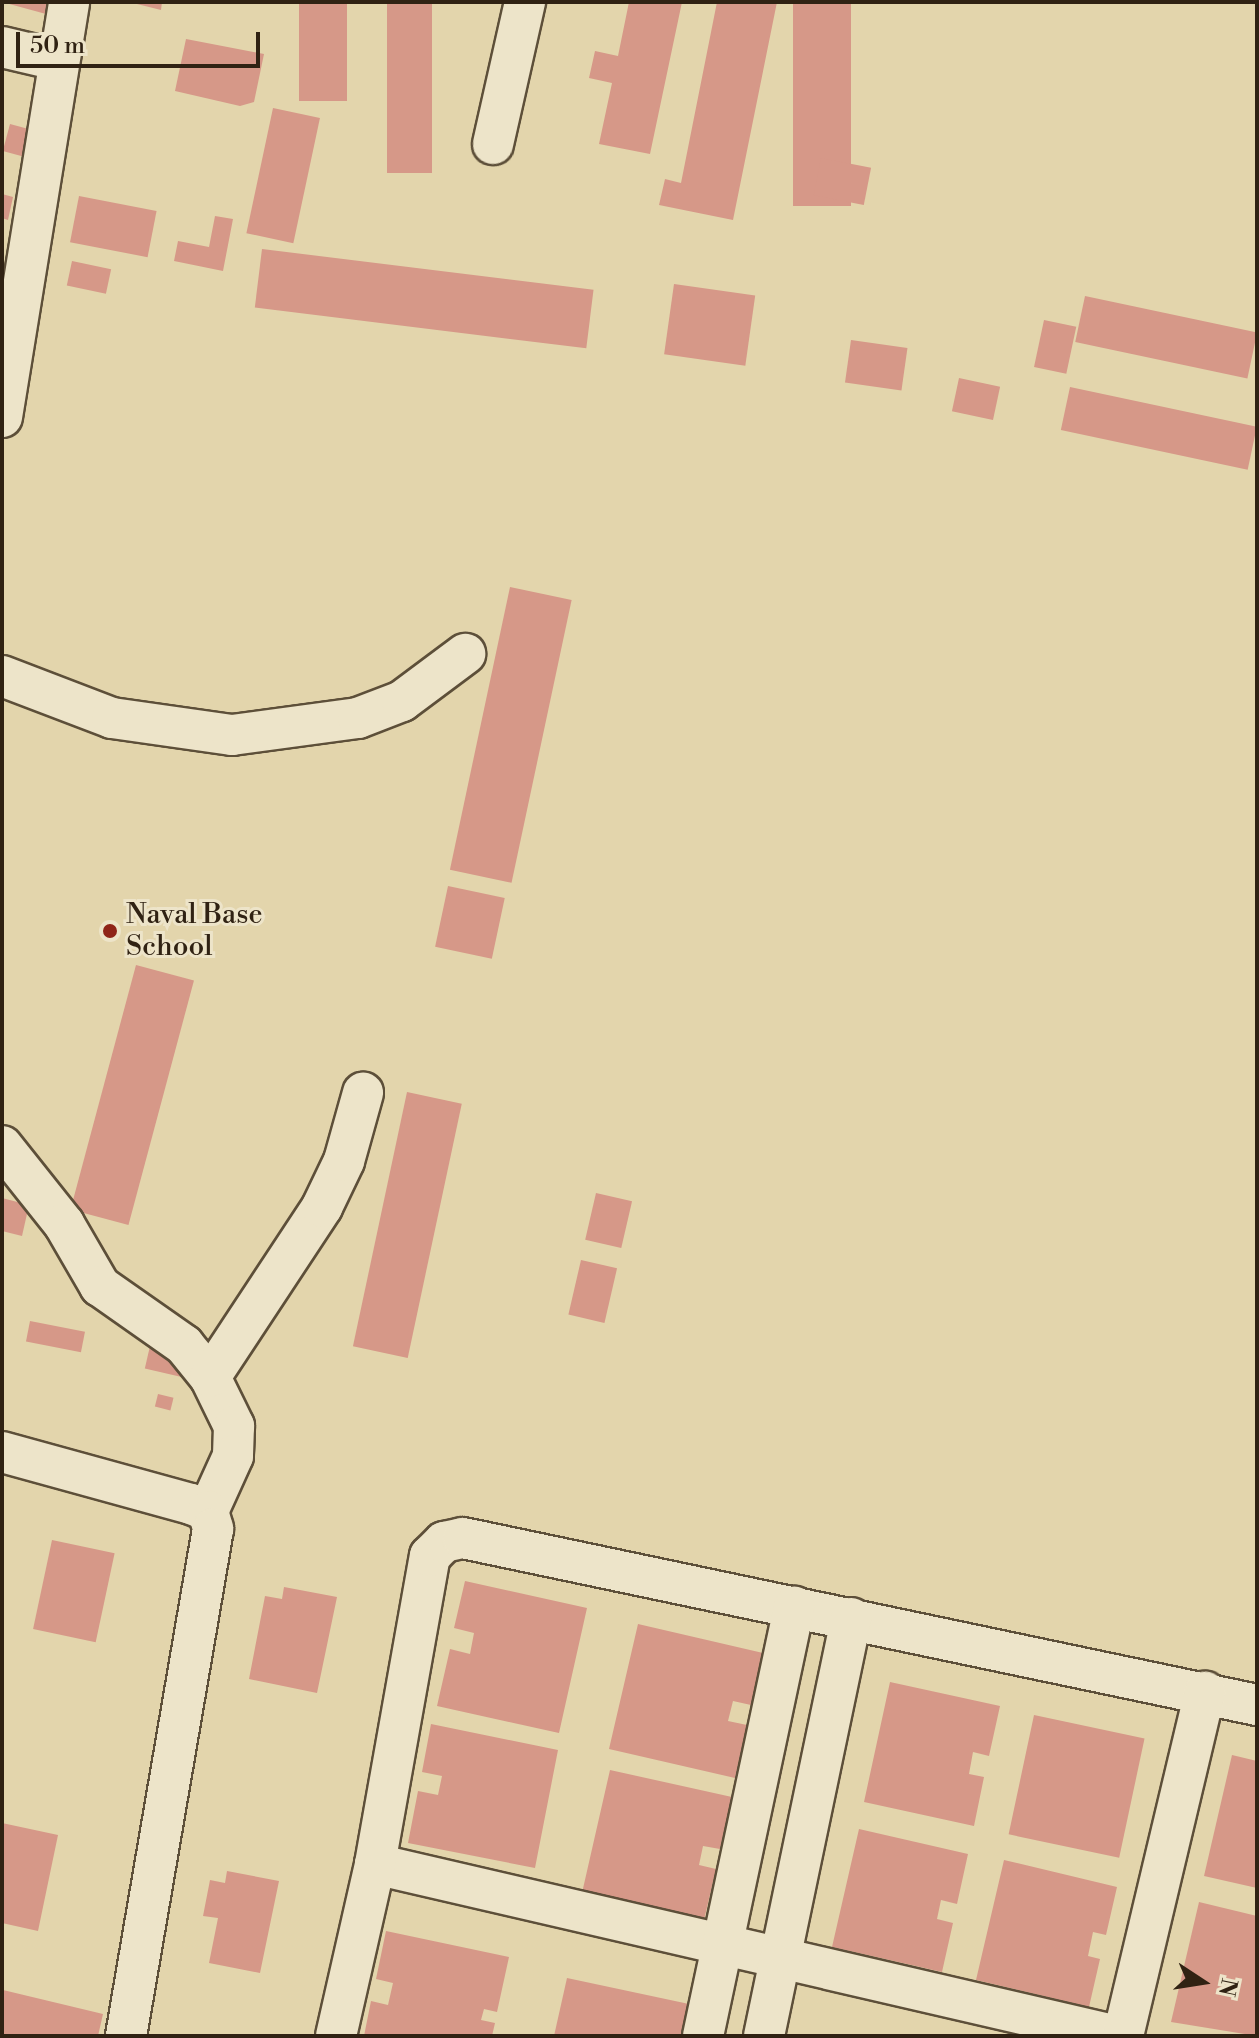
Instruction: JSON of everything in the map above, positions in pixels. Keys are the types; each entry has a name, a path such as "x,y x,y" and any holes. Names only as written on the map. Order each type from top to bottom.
{"street":[{"path":"2,417 9,339 69,2"},
{"path":"493,144 525,2"},
{"path":"2,47 57,60"},
{"path":"2,676 55,701 112,718 232,735 358,718 402,701 465,654"},
{"path":"210,1377 322,1207 344,1161 363,1093"},
{"path":"2,1146 64,1224 100,1286 184,1345 210,1377 234,1426 233,1456 208,1511 213,1529 126,2036"},
{"path":"2,1452 208,1511"},
{"path":"336,2036 375,1864 430,1556 444,1542 463,1538 1257,1705"},
{"path":"703,2036 794,1607"},
{"path":"764,2036 851,1618"},
{"path":"1123,2036 1205,1692"},
{"path":"375,1864 1117,2036"}],"building":[{"path":"2,2 49,2 46,14"},
{"path":"129,2 162,2 161,10"},
{"path":"299,2 347,2 347,101 299,101"},
{"path":"387,2 432,2 432,173 387,173"},
{"path":"629,2 682,2 650,154 599,144 612,83 589,78 595,51 618,56"},
{"path":"717,2 777,2 733,220 659,205 665,179 681,183"},
{"path":"793,2 851,2 851,206 793,206"},
{"path":"186,39 264,54 254,102 240,106 175,91"},
{"path":"273,108 320,118 293,243 246,233"},
{"path":"10,124 33,130 26,157 3,151"},
{"path":"821,158 871,168 864,205 814,195"},
{"path":"2,194 13,197 8,220 2,218"},
{"path":"79,196 157,211 148,257 70,242"},
{"path":"215,216 233,219 223,271 174,261 178,241 209,247"},
{"path":"262,249 594,290 586,348 255,308"},
{"path":"72,261 111,269 106,294 67,285"},
{"path":"674,284 755,295 745,366 664,354"},
{"path":"1085,296 1257,333 1247,379 1075,342"},
{"path":"1044,320 1076,327 1066,374 1034,367"},
{"path":"851,340 907,348 901,391 845,383"},
{"path":"959,378 1000,387 993,420 952,411"},
{"path":"1070,387 1257,427 1248,470 1061,430"},
{"path":"510,587 572,600 512,883 450,870"},
{"path":"448,886 505,898 492,959 435,947"},
{"path":"136,965 194,981 128,1225 71,1209"},
{"path":"407,1092 462,1104 408,1358 353,1346"},
{"path":"596,1193 632,1201 621,1248 585,1240"},
{"path":"2,1198 29,1205 22,1236 2,1231"},
{"path":"581,1260 617,1268 604,1323 568,1315"},
{"path":"30,1321 85,1332 81,1352 26,1342"},
{"path":"150,1346 189,1355 184,1377 145,1368"},
{"path":"158,1394 174,1398 170,1410 155,1407"},
{"path":"52,1540 115,1553 96,1642 33,1629"},
{"path":"465,1581 587,1608 559,1733 437,1706 450,1649 470,1654 474,1633 454,1628"},
{"path":"284,1587 337,1597 317,1693 249,1679 265,1596 282,1599"},
{"path":"638,1624 763,1653 751,1705 733,1701 728,1721 747,1725 735,1778 609,1749"},
{"path":"890,1682 1000,1706 989,1756 973,1752 969,1774 984,1777 974,1826 864,1802"},
{"path":"1034,1715 1145,1738 1119,1858 1009,1834"},
{"path":"431,1724 558,1750 535,1868 408,1843 418,1791 438,1795 442,1776 422,1772"},
{"path":"1232,1755 1257,1761 1257,1888 1204,1876"},
{"path":"610,1770 732,1797 720,1849 703,1846 699,1865 716,1869 704,1920 582,1893"},
{"path":"2,1823 58,1835 38,1931 2,1923"},
{"path":"859,1829 968,1854 957,1904 941,1900 937,1919 953,1923 942,1972 832,1947"},
{"path":"1004,1860 1117,1887 1106,1935 1093,1932 1088,1956 1100,1959 1089,2007 976,1980"},
{"path":"227,1871 279,1881 260,1973 209,1963 218,1918 203,1916 210,1880 225,1883"},
{"path":"1199,1902 1257,1916 1257,2036 1171,2022"},
{"path":"386,1931 509,1957 497,2012 484,2009 481,2020 495,2023 492,2036 364,2036 371,2001 388,2005 393,1983 376,1979"},
{"path":"567,1978 689,2004 682,2036 554,2036"},
{"path":"3,1990 103,2014 98,2036 2,2036"}],"place":[{"name":"Naval Base School","path":"110,931"}]}
